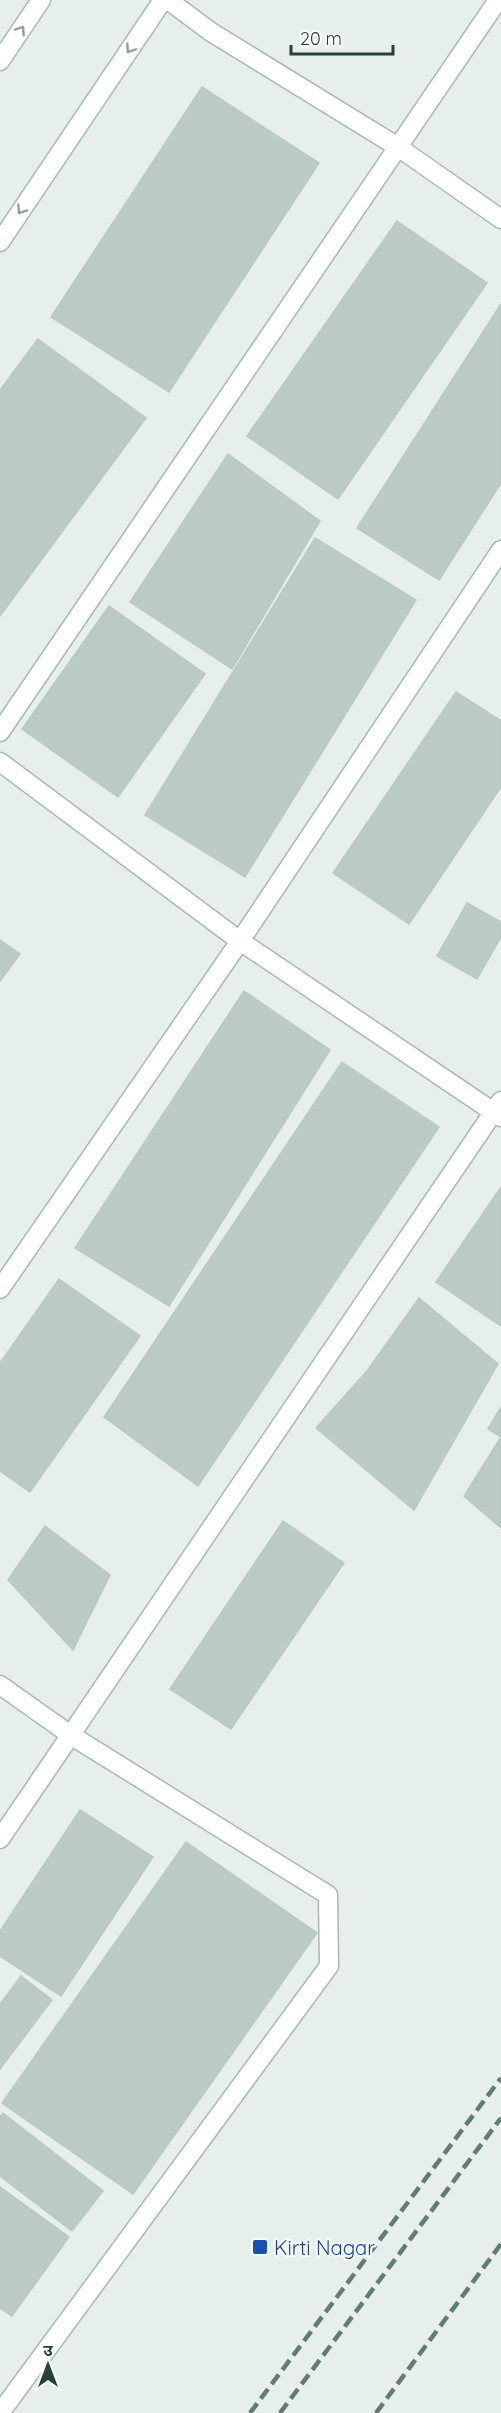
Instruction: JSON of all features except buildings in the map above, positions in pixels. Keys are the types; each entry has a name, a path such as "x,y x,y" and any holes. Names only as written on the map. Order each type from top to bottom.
{"street":[{"path":"0,61 41,0"},
{"path":"0,242 163,0"},
{"path":"168,0 211,32 398,147 501,219"},
{"path":"0,732 498,0"},
{"path":"0,1289 240,941 501,550"},
{"path":"0,762 240,941 498,1110 0,1839"},
{"path":"0,1684 72,1736 328,1895 329,1966 0,2413"}],"railway":[{"path":"250,2413 501,2078"},
{"path":"280,2413 501,2118"},
{"path":"376,2413 501,2244"}],"place":[{"name":"Kirti Nagar","path":"260,2247"}]}
